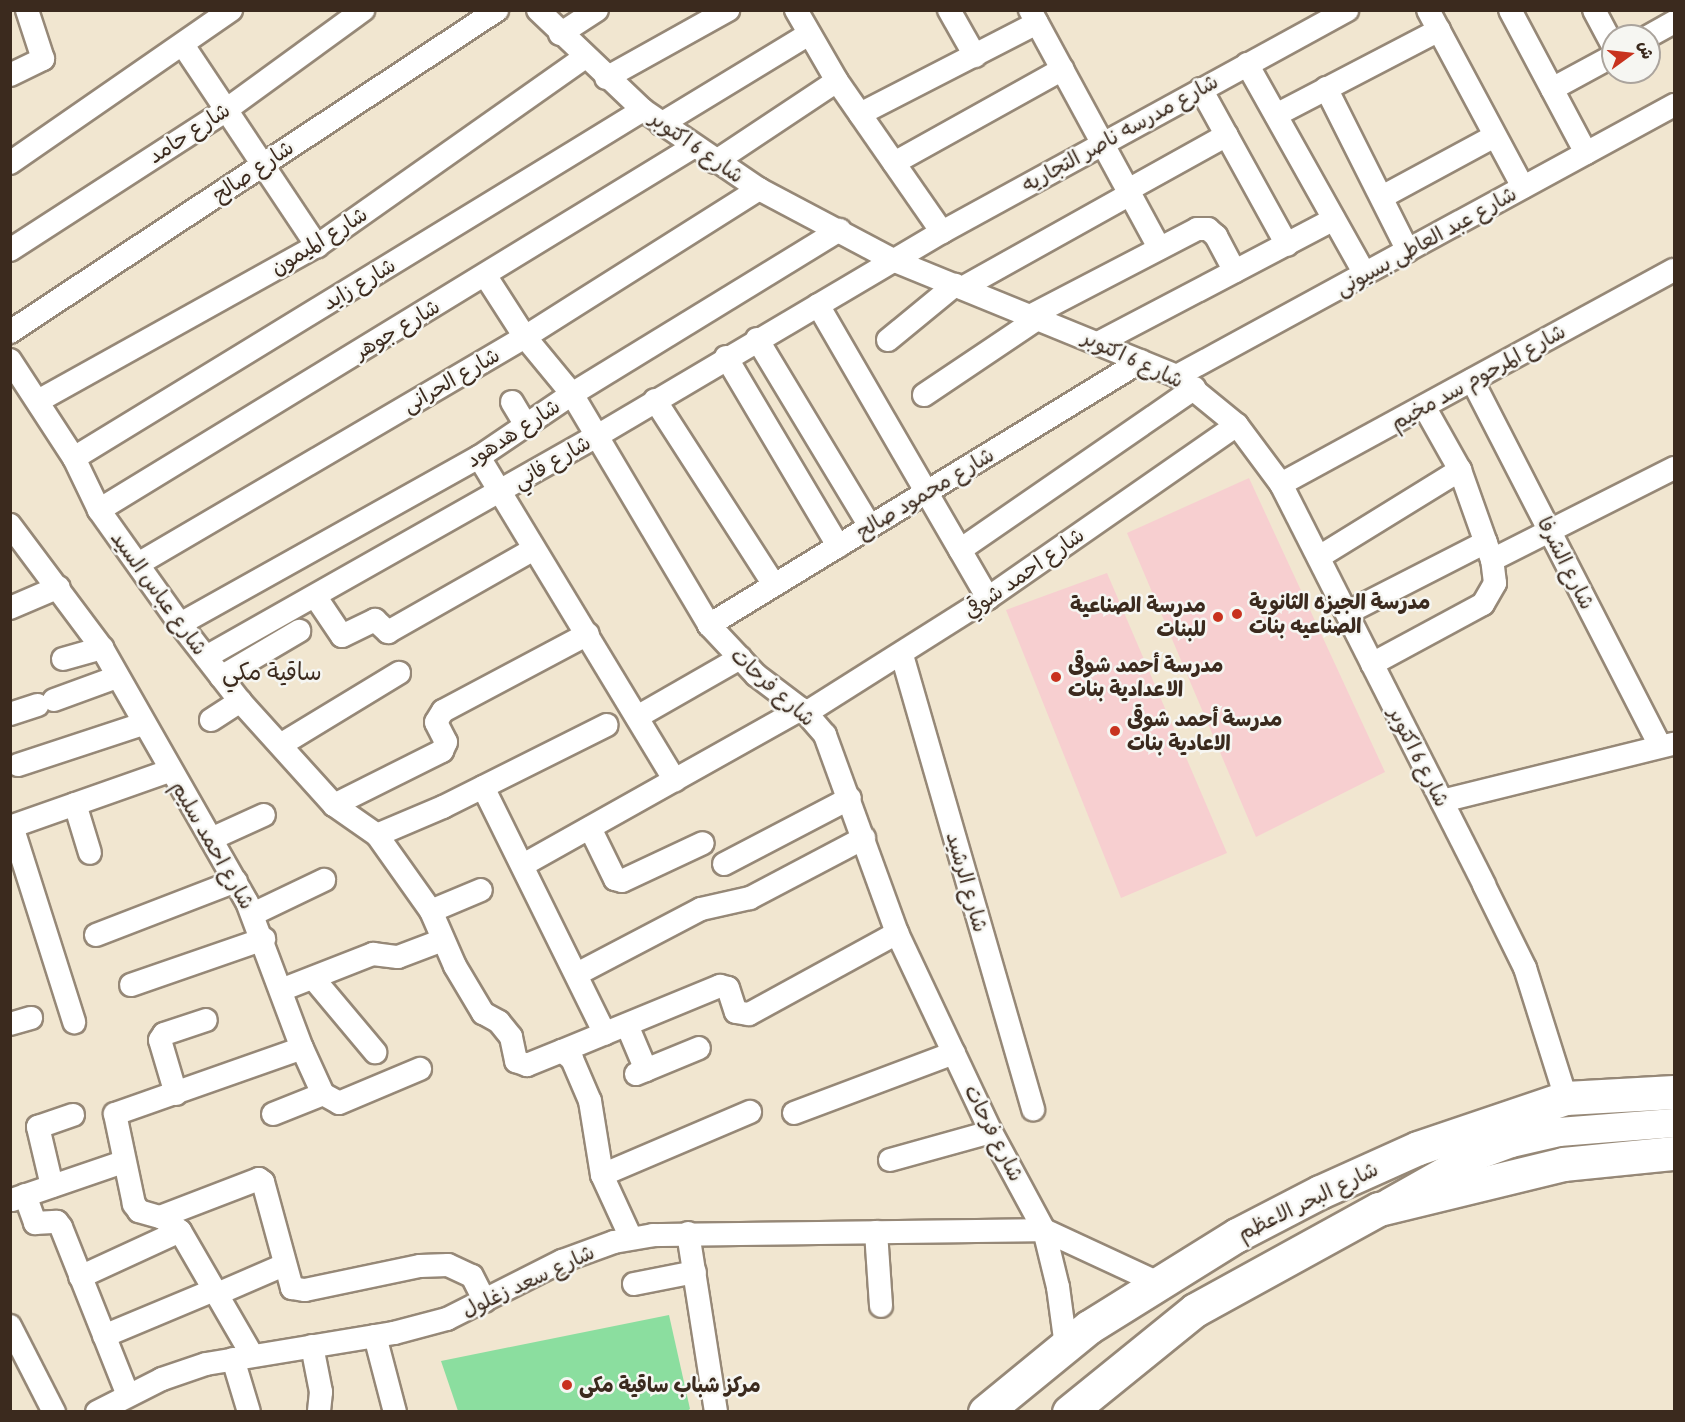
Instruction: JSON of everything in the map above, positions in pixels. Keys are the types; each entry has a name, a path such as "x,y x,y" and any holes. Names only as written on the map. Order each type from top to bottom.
{"main road":[{"name":"شارع البحر الاعظم","path":"985,1412 1066,1346 1158,1283 1237,1235 1320,1192 1418,1148 1566,1098 1674,1092"},
{"name":"شارع البحر الاعظم","path":"1069,1412 1195,1310 1379,1209 1563,1164 1674,1153"}],"street":[{"path":"10,75 43,59 27,10"},
{"path":"10,163 231,10"},
{"name":"شارع حامد","path":"10,250 226,110 363,10"},
{"name":"شارع صالح","path":"10,332 497,10"},
{"name":"شارع 6 اكتوبر","path":"538,10 584,58 661,124 715,162 759,189 895,261 1100,342 1186,382 1237,424 1281,484 1525,968 1566,1098"},
{"path":"560,34 597,10"},
{"path":"606,78 728,10"},
{"path":"795,10 837,81 942,232"},
{"path":"949,10 975,56"},
{"name":"شارع مدرسه ناصر التجاريه","path":"895,261 1102,141 1347,10"},
{"path":"1510,10 1586,153"},
{"path":"1594,10 1602,24"},
{"path":"860,114 975,56 1034,17 1159,248"},
{"path":"1276,115 1326,88 1433,20 1523,188"},
{"path":"661,124 809,34"},
{"path":"183,45 317,246"},
{"name":"شارع الميمون","path":"38,401 317,246 584,58"},
{"path":"1552,89 1601,62"},
{"path":"1247,64 1365,274"},
{"path":"894,164 1063,69"},
{"path":"715,162 837,81"},
{"path":"1326,88 1408,250"},
{"path":"1201,89 1287,244"},
{"name":"شارع عبد العاطى بسيونى","path":"960,550 1186,382 1365,274 1674,105"},
{"name":"شارع زايد","path":"74,458 644,110"},
{"path":"888,340 959,287 1227,135"},
{"path":"1382,197 1495,136"},
{"name":"شارع جوهر","path":"99,510 693,147"},
{"name":"شارع الحرانى","path":"138,564 525,337 759,189"},
{"path":"1100,342 1335,219"},
{"path":"924,395 1034,317 1197,229 1208,229 1216,236 1235,271"},
{"name":"شارع هدهود","path":"180,624 479,457 528,427 572,394 840,230"},
{"name":"شارع فاني","path":"206,657 597,436 726,357 895,261"},
{"name":"شارع المرحوم سد مخيم","path":"1281,484 1674,270"},
{"name":"شارع فرحات","path":"485,275 525,337 572,394 709,625 782,698 803,711 825,735 850,798 897,933 991,1132 1044,1230 1058,1287 1066,1346"},
{"path":"818,306 988,598"},
{"path":"757,339 870,526"},
{"path":"726,357 838,546"},
{"name":"شارع عباس السيد","path":"10,360 74,458 99,510 180,624 240,701 282,744 334,805 377,835 431,912 443,940 483,1013 499,1022 511,1037 521,1065 562,1051"},
{"name":"شارع محمود صالح","path":"709,625 1141,361"},
{"name":"شارع الشرفا","path":"1472,380 1550,532 1667,745"},
{"path":"655,399 774,585"},
{"path":"512,402 528,427"},
{"path":"1372,664 1483,604 1495,583 1489,551 1460,470 1424,406"},
{"name":"شارع احمد شوقي","path":"523,865 902,655 988,598 1237,424"},
{"path":"479,457 675,780"},
{"path":"1347,613 1489,551 1550,532 1674,468"},
{"path":"1319,557 1460,470"},
{"name":"شارع احمد سليم","path":"10,525 59,587 102,648 170,771 236,881 264,939 302,1048 323,1094"},
{"path":"315,596 342,636 375,620 388,632 534,549"},
{"path":"10,608 59,587"},
{"path":"221,677 299,631"},
{"path":"334,805 442,751 446,742 436,722 443,711 588,634"},
{"path":"63,659 102,648"},
{"name":"شارع الرشيد","path":"902,655 1033,1109"},
{"path":"637,717 740,658"},
{"path":"282,744 399,673"},
{"path":"10,714 117,677"},
{"path":"211,720 240,701"},
{"path":"18,765 143,724"},
{"path":"377,835 483,787 607,725"},
{"path":"1442,801 1667,745"},
{"path":"74,1022 11,826 170,771"},
{"path":"483,787 578,974 605,1034"},
{"path":"724,864 850,798"},
{"path":"75,804 90,853"},
{"path":"211,839 264,815"},
{"path":"590,828 615,879 622,881 703,843"},
{"path":"578,974 701,909 739,902 864,838"},
{"path":"253,914 324,880"},
{"path":"96,934 236,881"},
{"path":"431,912 481,890"},
{"path":"631,1238 602,1175 590,1101 572,1059 562,1051 724,985 736,1012 749,1014 897,933"},
{"path":"130,985 264,939"},
{"path":"281,990 373,954 398,957 443,940"},
{"path":"313,978 375,1052"},
{"path":"176,1094 160,1040 164,1034 206,1020"},
{"path":"627,1025 641,1072 699,1048"},
{"path":"249,1412 243,1357 216,1292 180,1231 160,1217 139,1211 134,1204 123,1162 115,1114 302,1048"},
{"path":"794,1113 954,1053"},
{"path":"273,1114 323,1094 339,1103 420,1069"},
{"path":"602,1175 750,1112"},
{"path":"52,1186 38,1126 73,1115"},
{"path":"1379,1209 1465,1160 1511,1143 1559,1132 1674,1123"},
{"path":"890,1160 991,1132"},
{"path":"123,1162 18,1198 35,1223 57,1222 61,1227 128,1395"},
{"path":"160,1217 256,1180 263,1182 288,1283 298,1290 420,1266 448,1265 471,1276 484,1301"},
{"path":"1044,1230 1158,1283"},
{"name":"شارع سعد زغلول","path":"97,1412 162,1378 243,1357 375,1336 447,1319 562,1261 631,1238 688,1233 1044,1230"},
{"path":"80,1276 180,1231"},
{"path":"876,1232 881,1306"},
{"path":"688,1233 716,1412"},
{"path":"104,1336 284,1265"},
{"path":"634,1284 695,1272"},
{"path":"10,1326 54,1412"},
{"path":"375,1336 395,1412"},
{"path":"312,1346 321,1392 319,1412"}],"shaded area":[{"name":"مدرسة الجيزه الثانوية الصناعيه بنات","path":"1249,478 1385,772 1256,837 1127,533"},
{"name":"مدرسة أحمد شوقى الاعادية بنات","path":"1107,573 1227,853 1121,898 1006,610"}],"green space":[{"name":"مركز شباب ساقية مكى","path":"669,1315 690,1409 687,1411 458,1411 441,1361"}],"place":[{"name":"مدرسة الجيزه الثانوية الصناعيه بنات","path":"1237,614"},
{"name":"مدرسة الصناعية للبنات","path":"1218,617"},
{"name":"مدرسة أحمد شوقى الاعدادية بنات","path":"1056,677"},
{"name":"مدرسة أحمد شوقى الاعادية بنات","path":"1115,731"},
{"name":"مركز شباب ساقية مكى","path":"567,1385"}],"district":[{"name":"ساقية مكي","path":"272,672"}]}
